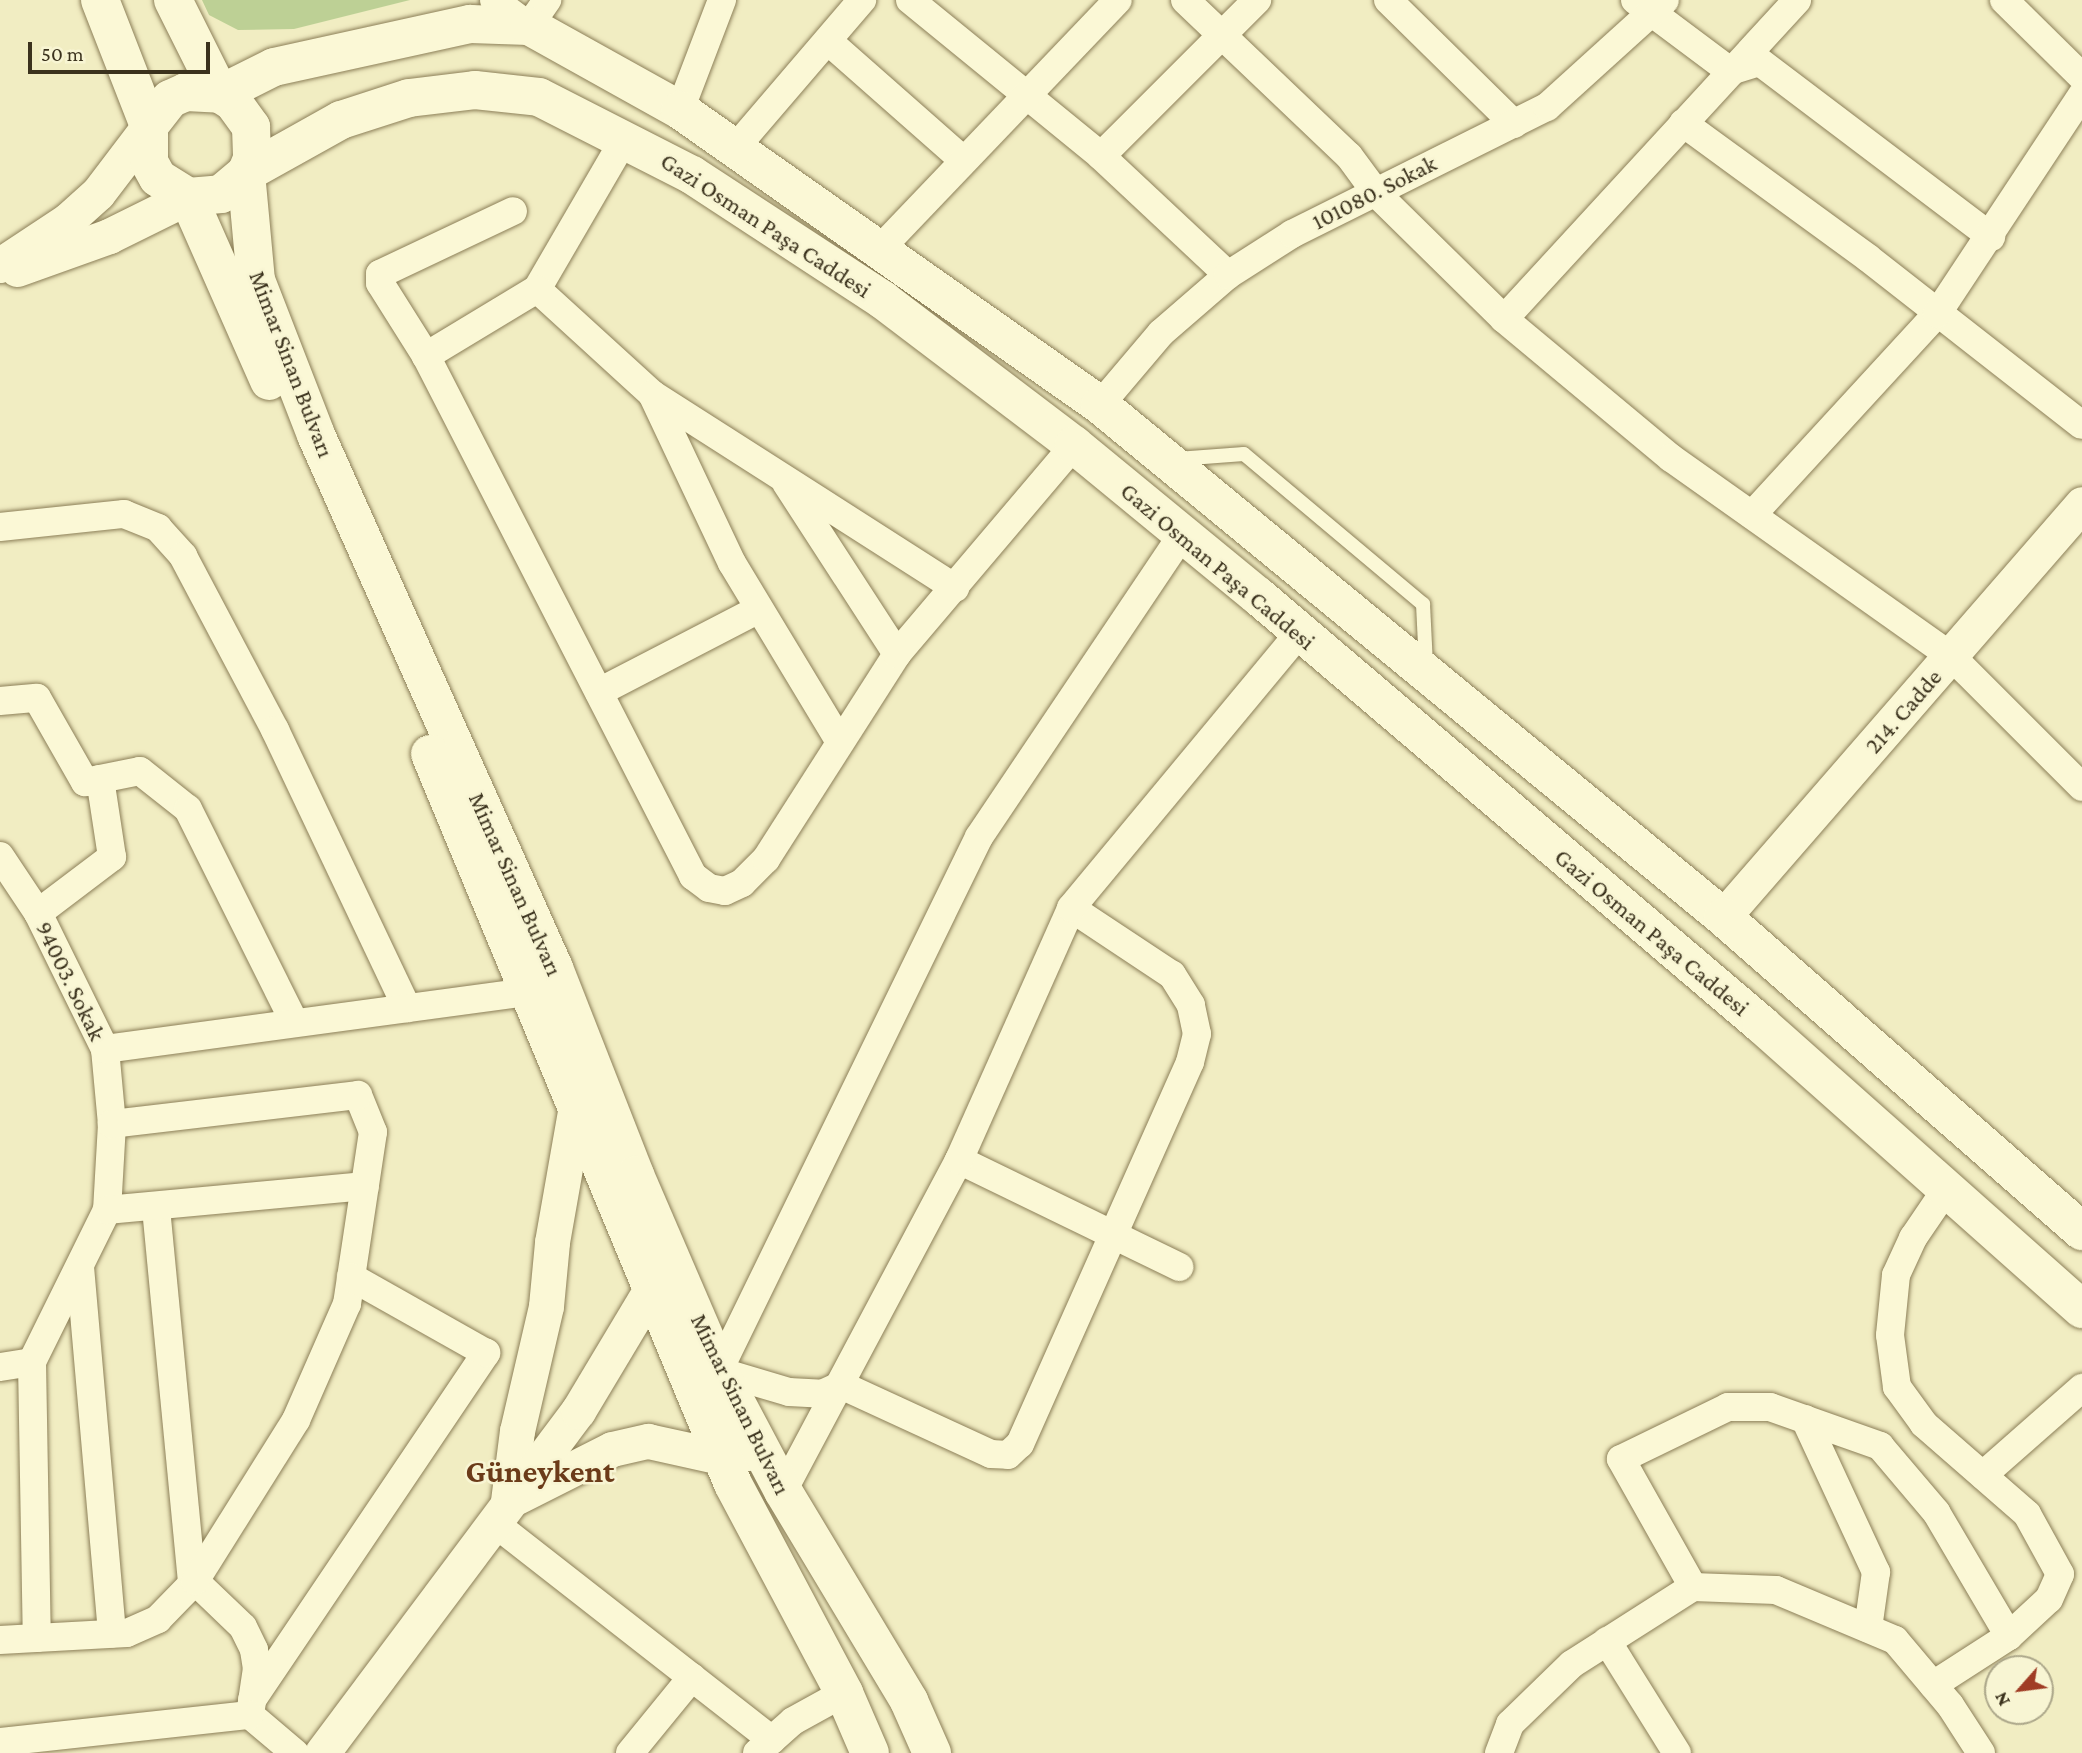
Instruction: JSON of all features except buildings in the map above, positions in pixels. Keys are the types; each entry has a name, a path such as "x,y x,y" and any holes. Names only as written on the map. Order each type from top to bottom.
{"main road":[{"path":"100,0 149,126"},
{"name":"Mimar Sinan Bulvarı","path":"173,0 220,94 244,113 251,127 252,159 246,173 256,279 316,435 554,968 719,1370 783,1491 909,1700 932,1753"},
{"name":"Gazi Osman Paşa Caddesi","path":"220,94 274,67 470,24 538,13 736,147 1100,405 1723,917 2082,1231"},
{"path":"220,94 203,90 178,96 157,111 149,126 146,144 158,178 188,197 221,194 246,173"},
{"name":"Gazi Osman Paşa Caddesi","path":"246,173 341,120 409,98 475,90 539,97 625,138 692,175 883,300 1074,445 1299,633 1947,1188 2082,1309"},
{"name":"Mimar Sinan Bulvarı","path":"188,197 344,551 519,963 527,992 575,1111 721,1457 844,1693 870,1753"}],"street":[{"name":"Gazi Osman Paşa Caddesi","path":"494,0 538,13"},
{"path":"680,110 722,0"},
{"path":"736,147 862,0"},
{"path":"911,0 1101,156 1228,275"},
{"path":"1185,0 1349,156 1377,194 1504,319 1671,458 1951,656 2082,787"},
{"path":"1101,156 1257,0"},
{"path":"1388,0 1514,124"},
{"path":"1504,319 1797,0"},
{"path":"2004,0 2082,77"},
{"path":"880,248 1111,2"},
{"path":"1650,5 1730,71"},
{"name":"101080. Sokak","path":"1100,405 1161,333 1228,275 1292,234 1547,107 1650,5"},
{"path":"828,41 963,160"},
{"path":"1730,71 1760,62 1991,237"},
{"path":"1752,515 1937,314 1991,237 2082,95"},
{"path":"1683,123 2082,425"},
{"path":"0,265 68,220 98,193 149,126"},
{"path":"426,356 537,289 625,138"},
{"path":"0,274 109,236 188,197"},
{"path":"513,211 380,274 380,283 426,356 694,876 709,888 725,891 742,883 766,859 897,654 1074,445"},
{"path":"537,289 652,394 955,588"},
{"path":"652,394 732,564 840,743"},
{"path":"780,474 897,654"},
{"name":"214. Cadde","path":"1723,917 2082,504"},
{"path":"0,527 124,514 158,528 183,556 275,730 407,1009"},
{"path":"719,1370 979,837 1182,535"},
{"path":"599,692 759,609"},
{"path":"783,1491 959,1160 1071,908 1299,633"},
{"path":"0,701 37,698 85,782 140,771 188,809 294,1022"},
{"path":"38,914 112,857 100,779"},
{"name":"94003. Sokak","path":"0,856 8,862 38,914 105,1049 112,1124 107,1210 32,1362"},
{"path":"841,1385 991,1454 1008,1455 1020,1444 1190,1062 1197,1034 1191,1005 1172,975 1071,908"},
{"path":"105,1049 527,992"},
{"path":"0,1640 127,1633 158,1619 193,1583 296,1420 347,1304 373,1132 358,1095 112,1124"},
{"path":"501,1512 546,1306 552,1242 575,1111"},
{"path":"959,1160 1179,1267"},
{"path":"107,1210 156,1208 365,1186"},
{"path":"1933,1685 2009,1636 2049,1599 2060,1574 2027,1514 1924,1424 1897,1387 1891,1335 1896,1275 1913,1238 1947,1188"},
{"path":"156,1208 193,1583 243,1627 254,1650 257,1668 251,1708"},
{"path":"322,1753 578,1410 652,1292 671,1254"},
{"path":"80,1266 112,1634"},
{"path":"0,1742 251,1708 486,1353 351,1277"},
{"path":"0,1367 32,1362 37,1638"},
{"path":"682,1364 719,1370 789,1392 822,1394 841,1385"},
{"path":"1983,1475 2082,1388"},
{"path":"1693,1587 1621,1459 1728,1407 1770,1407 1880,1446 1936,1512 2009,1636"},
{"path":"1805,1419 1876,1572 1868,1628"},
{"path":"501,1512 612,1449 648,1441 721,1457 761,1451"},
{"path":"501,1512 692,1677 764,1746 793,1721 844,1693"},
{"path":"1499,1753 1510,1724 1572,1664 1693,1587 1776,1590 1895,1640 1933,1685 1981,1753"},
{"path":"1607,1641 1677,1753"},
{"path":"630,1753 692,1677"},
{"path":"251,1708 295,1753"}],"lane":[{"path":"1166,460 1244,454 1423,604 1427,673"}],"green space":[{"path":"202,0 410,0 294,29 238,30 209,15"}],"district":[{"name":"Güneykent","path":"540,1471"}]}
